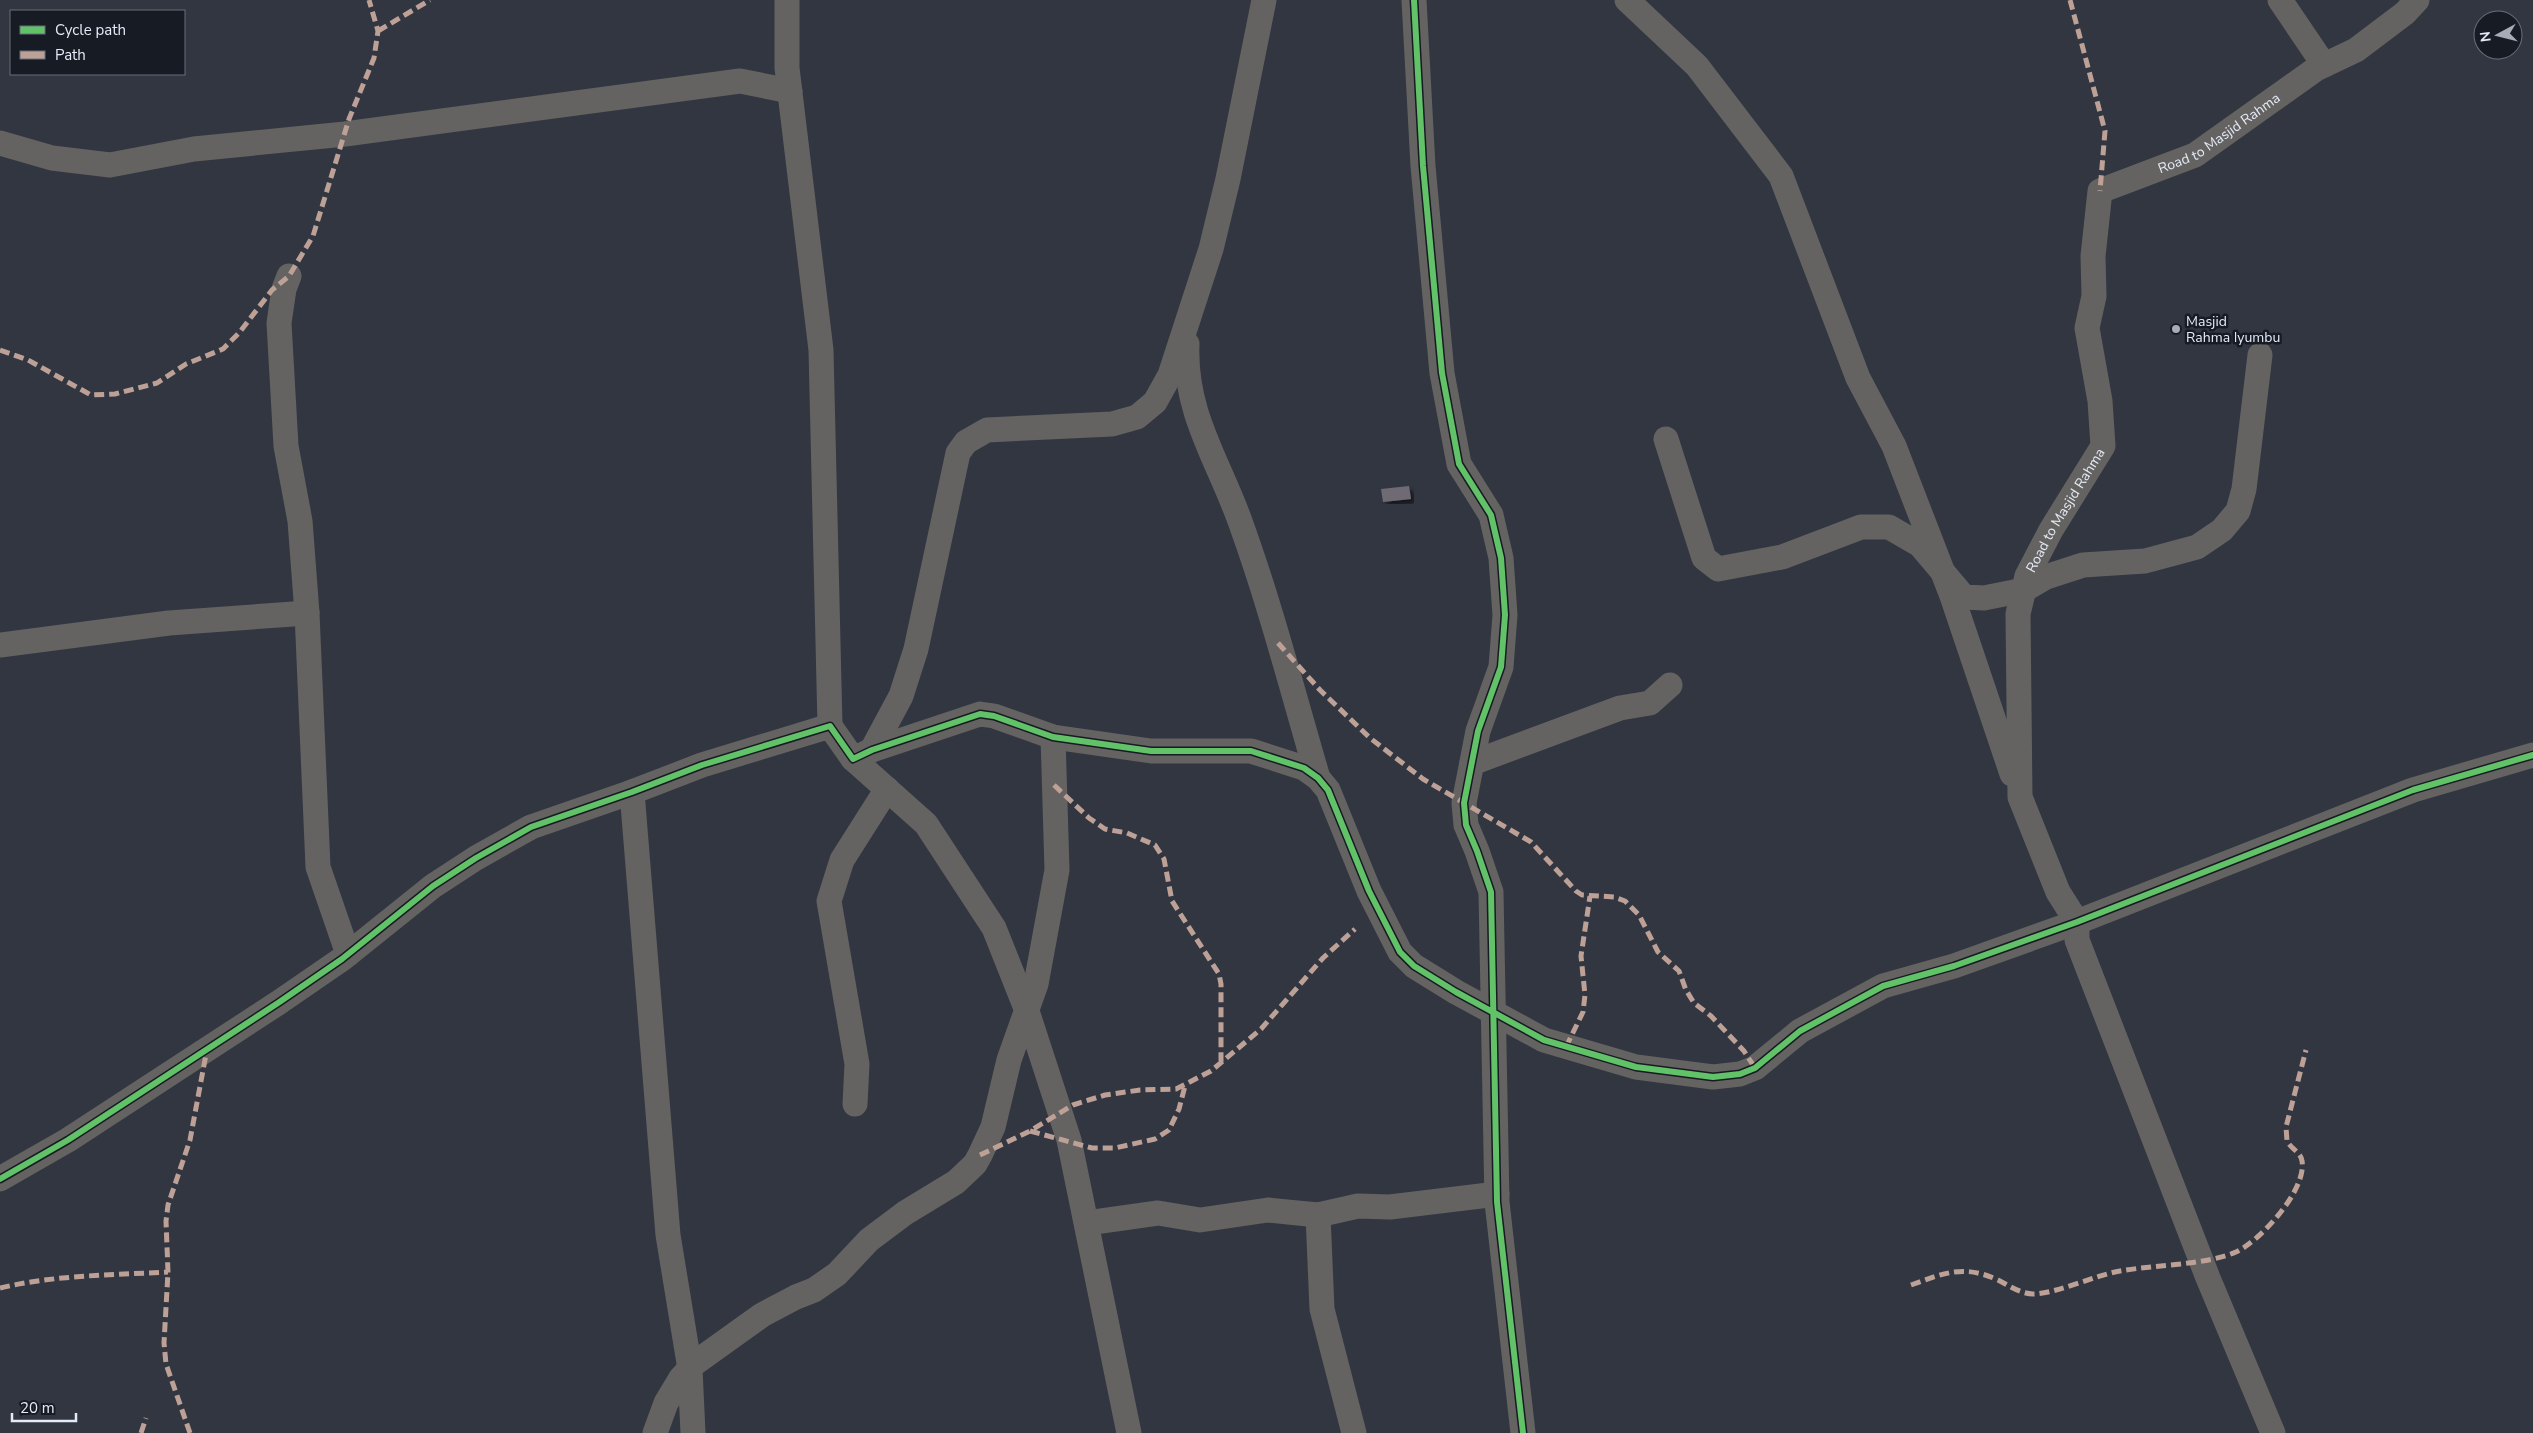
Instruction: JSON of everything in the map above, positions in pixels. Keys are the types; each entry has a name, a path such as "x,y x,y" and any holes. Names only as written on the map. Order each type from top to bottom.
{"street":[{"path":"788,0 787,68 820,350 830,726 863,755 887,789 926,824 994,928 1026,1012 1069,1140 1088,1223 1129,1433"},
{"path":"863,755 901,696 916,649 958,453 966,442 987,430 1112,424 1138,417 1155,402 1170,375 1188,320 1228,179 1264,0"},
{"path":"1414,0 1423,166 1442,373 1459,464 1491,514 1502,568 1505,615 1500,667 1478,731 1464,803 1466,826 1477,850 1491,892 1497,1194 1522,1433"},
{"path":"1627,0 1697,66 1781,176 1858,378 1894,446 1944,574 2020,797"},
{"path":"2280,0 2324,65"},
{"name":"Road to Masjid Rahma","path":"2077,922 2058,892 2020,797 2018,614 2027,576 2051,530 2103,446 2100,401 2087,328 2094,296 2093,256 2100,191 2195,155 2324,65 2356,50 2405,13 2417,0"},
{"path":"0,143 52,158 110,165 194,149 345,134 740,81 790,91"},
{"path":"290,276 284,290 279,323 286,446 300,521 307,613 318,867 348,954"},
{"path":"1188,320 1186,366 1193,407 1241,522 1318,778"},
{"path":"1666,439 1704,558 1718,569 1782,557 1860,527 1889,527 1920,545 1964,597 1984,598 2024,590 2046,577 2083,565 2145,561 2197,547 2222,530 2238,510 2244,489 2260,354"},
{"path":"0,645 169,623 307,613"},
{"path":"1472,764 1620,708 1650,703 1670,685"},
{"path":"863,755 980,714 994,716 1053,737 1151,751 1251,751 1304,768 1318,778 1328,790 1369,891 1400,952 1414,966 1544,1040 1603,1059 1636,1067 1713,1077 1740,1074 1755,1068 1800,1031 1883,986 1954,966 2077,922 2413,790 2533,754"},
{"path":"0,1179 76,1134 278,1003 348,954 432,886 531,826 632,792 702,765 830,726"},
{"path":"655,1433 666,1402 681,1378 690,1369 762,1316 796,1297 814,1290 838,1274 869,1240 905,1213 956,1182 975,1164 993,1127 1009,1060 1036,984 1056,870 1053,737"},
{"path":"855,1104 857,1064 829,901 842,860 887,789"},
{"path":"632,792 668,1235 690,1369 693,1433"},
{"path":"2077,922 2077,940 2208,1278 2273,1433"},
{"path":"1088,1223 1158,1213 1200,1220 1268,1210 1318,1215 1358,1206 1390,1207 1497,1194"},
{"path":"1318,1215 1322,1309 1354,1433"}],"building":[{"path":"1409,486 1411,499 1383,502 1381,489"}],"marked path":[{"path":"0,350 28,360 91,395 115,394 157,383 186,364 223,349 239,333 272,290 289,276 313,236 349,119 374,58 378,31 369,0"},
{"path":"378,31 430,0"},
{"path":"2070,0 2105,131 2100,191"},
{"path":"1278,643 1320,690 1370,738 1423,779 1531,842 1576,891 1582,895 1614,897 1625,901 1639,915 1658,952 1679,971 1686,990 1694,1003 1711,1016 1744,1051 1755,1068"},
{"path":"1054,785 1089,818 1105,829 1127,833 1155,845 1164,859 1172,901 1219,974 1221,984 1221,1062"},
{"path":"1566,1047 1583,1012 1585,995 1581,956 1590,896"},
{"path":"980,1155 1030,1131 1073,1105 1105,1095 1140,1090 1176,1089 1211,1071 1261,1029 1323,958 1355,929"},
{"path":"190,1433 166,1364 164,1343 168,1272 166,1221 168,1205 190,1140 207,1049"},
{"path":"1911,1285 1944,1274 1964,1271 1986,1275 2024,1293 2033,1294 2064,1288 2120,1271 2210,1260 2236,1252 2257,1237 2280,1213 2290,1200 2302,1173 2301,1158 2287,1141 2286,1127 2306,1050"},
{"path":"1030,1131 1092,1148 1115,1148 1155,1139 1169,1130 1179,1109 1185,1086"},
{"path":"0,1288 42,1280 168,1272"},
{"path":"141,1433 146,1418"}],"cycle path":[{"path":"1414,0 1423,166 1442,373 1459,464 1491,515 1501,558 1505,615 1501,667 1478,731 1464,803 1466,825 1491,892 1497,1202 1523,1433"},
{"path":"0,1179 68,1140 278,1003 342,959 433,886 476,858 531,827 632,792 702,765 830,726 853,759 872,750 980,714 994,716 1053,737 1151,751 1251,751 1304,768 1318,778 1328,790 1369,891 1400,952 1414,966 1456,992 1544,1040 1636,1067 1713,1077 1740,1074 1755,1068 1800,1031 1883,986 1954,966 2077,922 2413,790 2533,755"}],"place":[{"name":"Masjid Rahma Iyumbu","path":"2176,329"}]}
